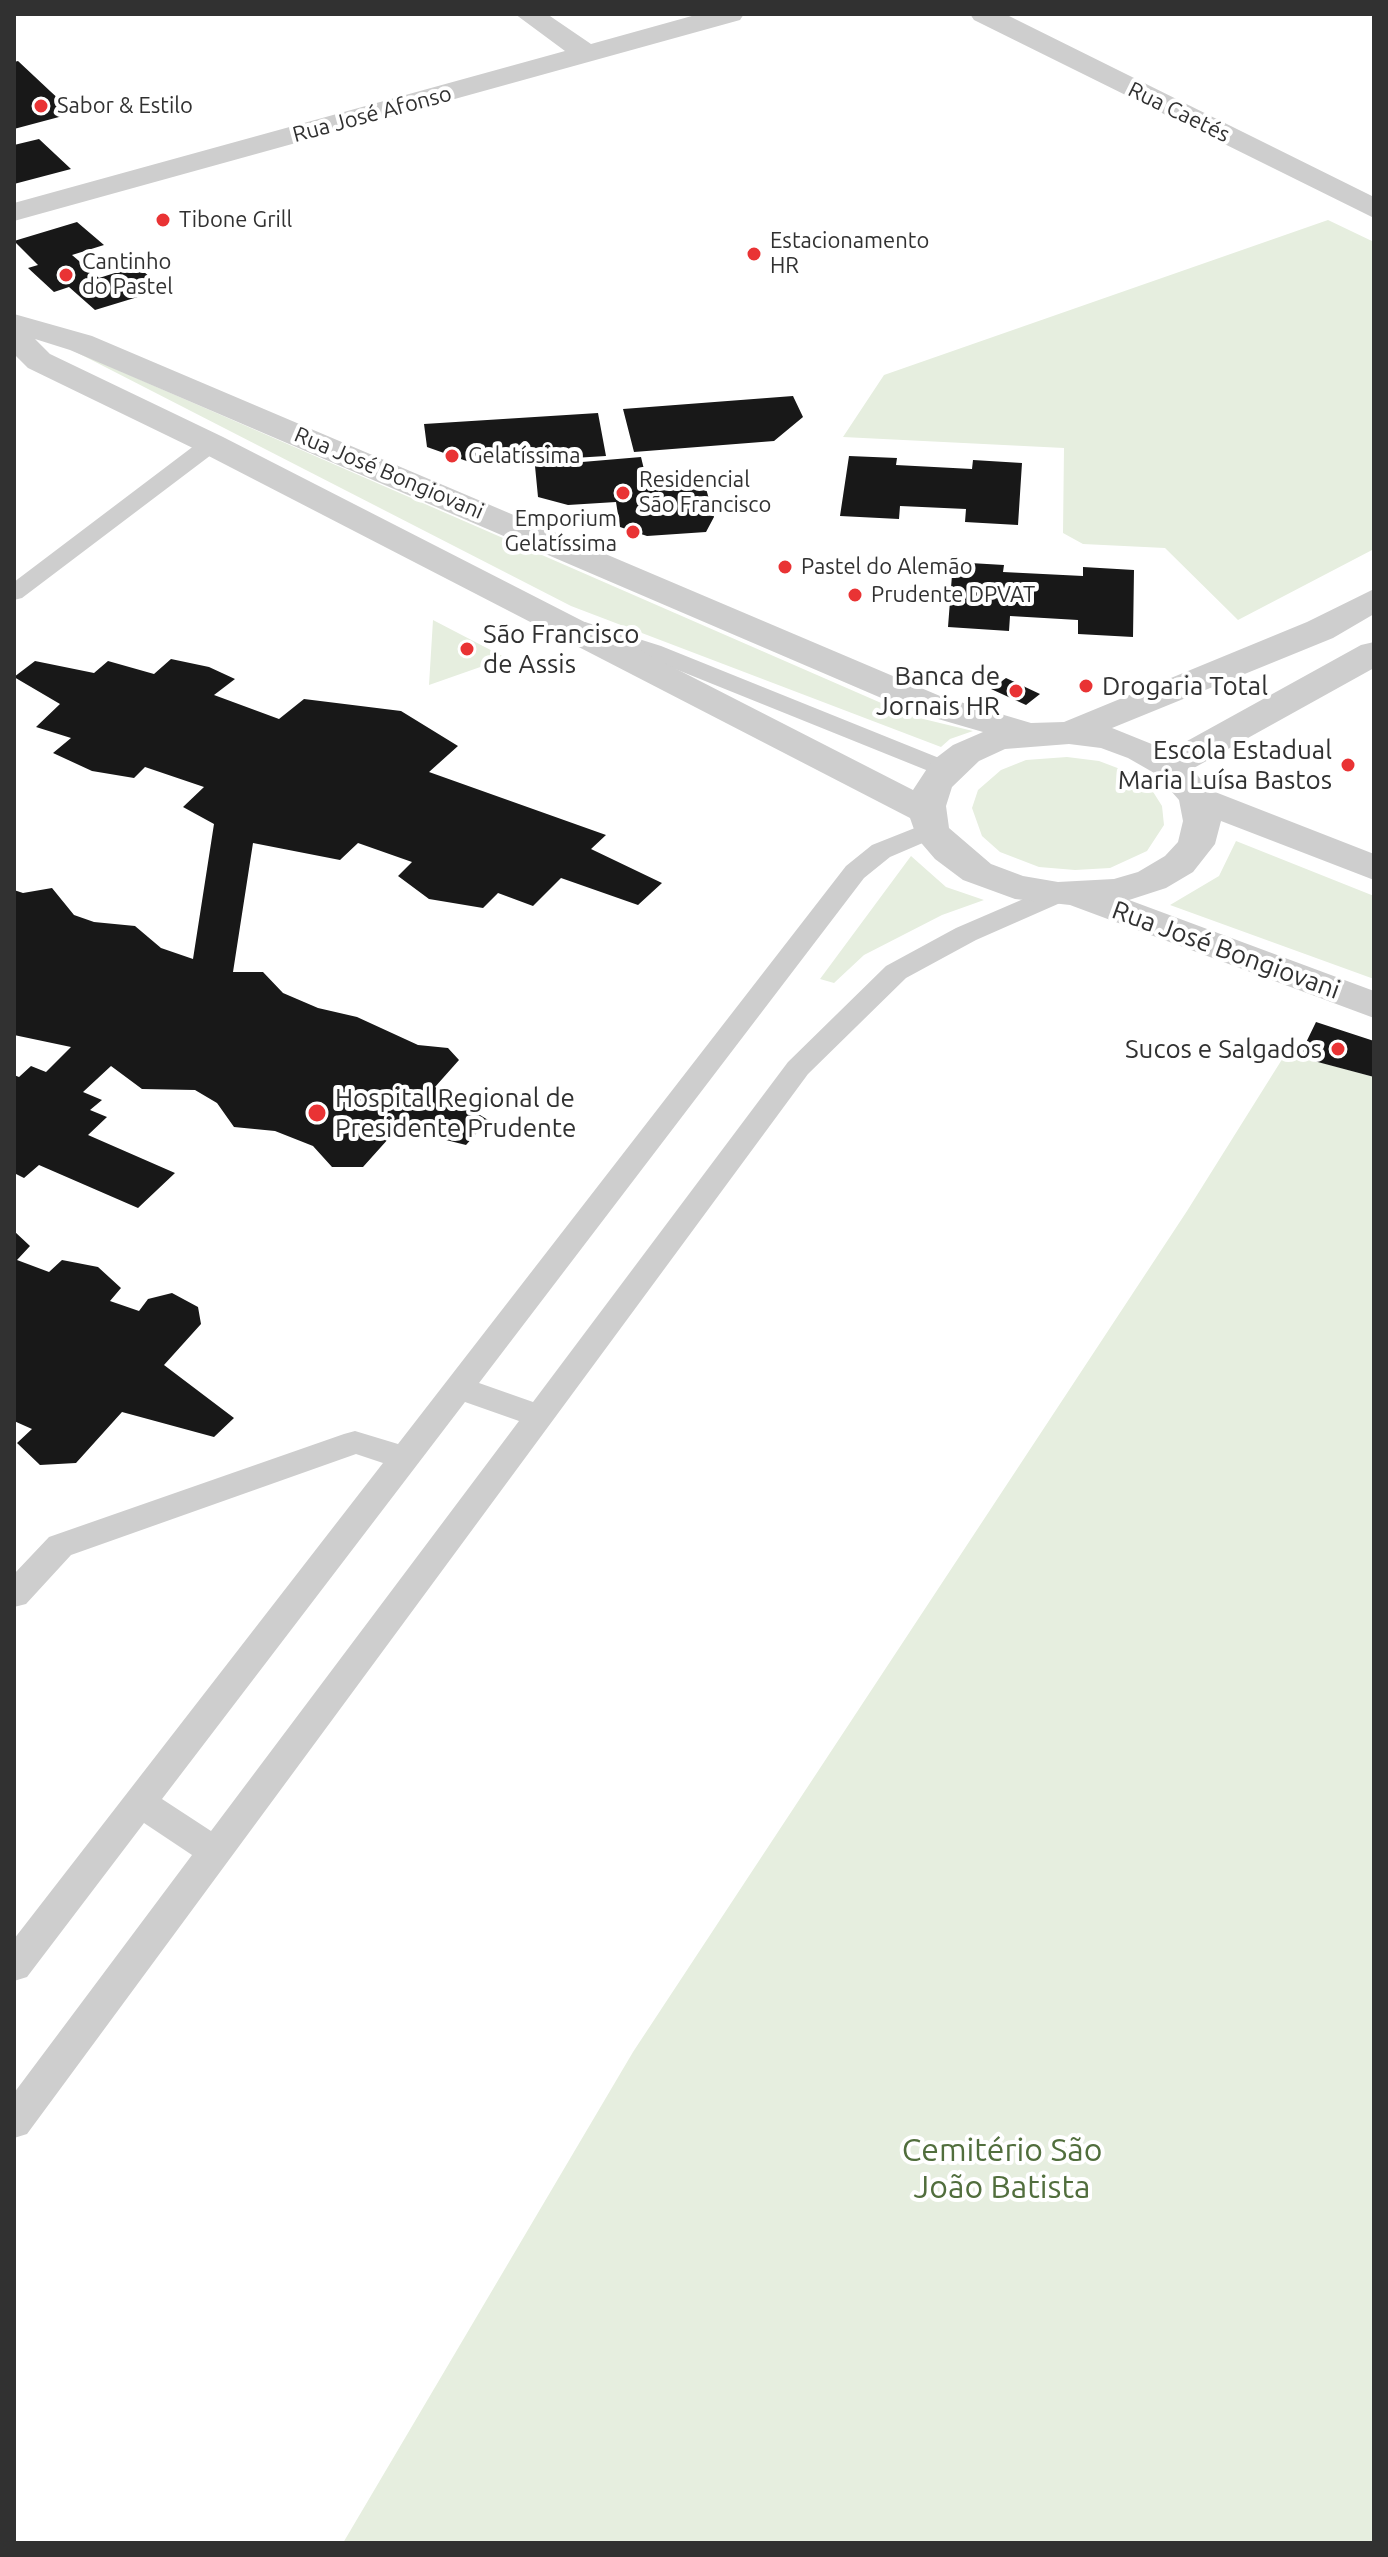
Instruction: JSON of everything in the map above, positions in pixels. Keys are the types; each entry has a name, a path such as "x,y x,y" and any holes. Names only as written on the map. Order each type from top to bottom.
{"street":[{"path":"529,14 587,54"},
{"name":"Rua José Afonso","path":"14,212 730,14"},
{"name":"Rua Caetés","path":"984,14 1374,209"},
{"name":"Rua José Bongiovani","path":"14,323 81,343 647,581 927,704 1029,734"},
{"name":"Rua José Bongiovani","path":"14,336 39,361 211,444 553,618 929,822"},
{"path":"1069,733 1320,630 1374,600"},
{"path":"1169,766 1374,653"},
{"path":"1197,798 1202,821 1196,844 1179,864 1152,880 1117,891 1068,895 1015,887 977,872 949,851 929,822 933,787 945,769 966,753 995,740 1029,734 1069,733 1107,738 1141,750 1169,766 1197,798 1374,868"},
{"name":"Rua José Bongiovani","path":"1068,895 1374,1005"}],"lane":[{"path":"14,593 211,444"},
{"path":"553,618 652,651 945,769"},
{"path":"14,1966 855,872 881,851 929,822"},
{"path":"14,2122 798,1068 896,972 966,934 1068,895"},
{"path":"460,1388 539,1416"},
{"path":"14,1595 60,1546 355,1442 406,1458"},
{"path":"140,1803 214,1851"}],"green space":[{"path":"1328,220 1374,242 1374,549 1238,620 1165,548 1083,544 1063,533 1064,448 843,437 884,375"},
{"path":"72,350 911,716 973,731 950,739 941,747 571,606"},
{"path":"433,620 506,658 429,685"},
{"path":"1067,757 1099,761 1128,772 1150,787 1162,806 1164,825 1147,851 1110,868 1075,870 1039,867 1000,852 982,836 972,808 978,790 1001,770 1026,760"},
{"path":"1236,841 1374,896 1374,979 1170,905 1219,876"},
{"path":"911,856 946,887 984,900 942,915 864,955 834,983 820,979"},
{"name":"Cemitério São João Batista","path":"1286,1053 1374,1077 1374,2543 343,2543 633,2052 1187,1211"}],"building":[{"name":"Sabor & Estilo","path":"18,61 74,113 14,129 14,62"},
{"path":"39,139 71,169 14,184 14,145"},
{"path":"77,222 104,245 72,255 99,278 137,266 164,289 95,310 69,287 54,292 28,268 38,265 14,241"},
{"name":"Residencial São Francisco","path":"793,396 803,417 774,441 634,452 623,409"},
{"name":"Residencial São Francisco","path":"598,413 606,456 475,464 427,447 424,424"},
{"path":"849,456 897,458 896,465 972,469 973,460 1022,463 1018,525 965,522 966,509 900,506 899,519 840,516"},
{"name":"Residencial São Francisco","path":"641,457 649,490 705,485 714,517 706,532 647,536 620,527 616,502 568,505 538,497 535,466"},
{"path":"953,562 1004,565 1003,572 1083,576 1083,567 1134,570 1133,637 1078,634 1078,620 1010,616 1009,631 948,627"},
{"path":"171,659 209,667 235,679 214,695 279,719 304,699 401,711 458,746 429,772 606,835 591,849 662,883 638,905 561,878 533,906 498,893 483,908 429,899 398,876 412,862 358,843 340,860 253,843 233,972 263,972 283,993 318,1008 357,1017 418,1045 448,1048 459,1060 435,1087 488,1120 466,1145 398,1128 363,1167 332,1167 313,1146 275,1131 234,1127 217,1103 195,1090 142,1089 111,1066 83,1092 102,1100 90,1110 107,1117 88,1135 175,1173 138,1208 39,1165 24,1178 14,1173 14,1075 19,1077 31,1066 46,1072 71,1047 14,1035 14,890 23,893 52,888 74,915 94,922 135,926 161,948 193,959 214,824 183,807 204,787 145,767 134,778 92,771 53,753 71,738 36,727 60,704 14,677 35,661 94,673 108,661 154,674"},
{"name":"Banca de Jornais HR","path":"1006,678 1040,694 1026,705 991,689"},
{"name":"Sucos e Salgados","path":"1316,1022 1374,1041 1374,1077 1299,1057"},
{"path":"14,1231 30,1246 17,1260 49,1272 62,1260 98,1267 121,1288 110,1301 139,1311 148,1299 172,1293 198,1307 201,1324 164,1365 234,1418 214,1437 122,1412 76,1463 40,1465 17,1443 32,1429 14,1421"}],"place":[{"name":"Sabor & Estilo","path":"41,106"},
{"name":"Tibone Grill","path":"163,220"},
{"name":"Estacionamento HR","path":"754,254"},
{"name":"Cantinho do Pastel","path":"66,275"},
{"name":"Gelatíssima","path":"452,456"},
{"name":"Residencial São Francisco","path":"623,493"},
{"name":"Emporium Gelatíssima","path":"633,532"},
{"name":"Pastel do Alemão","path":"785,567"},
{"name":"Prudente DPVAT","path":"855,595"},
{"name":"São Francisco de Assis","path":"467,649"},
{"name":"Drogaria Total","path":"1086,686"},
{"name":"Banca de Jornais HR","path":"1016,691"},
{"name":"Escola Estadual Maria Luísa Bastos","path":"1348,765"},
{"name":"Sucos e Salgados","path":"1338,1049"},
{"name":"Hospital Regional de Presidente Prudente","path":"317,1113"}]}
